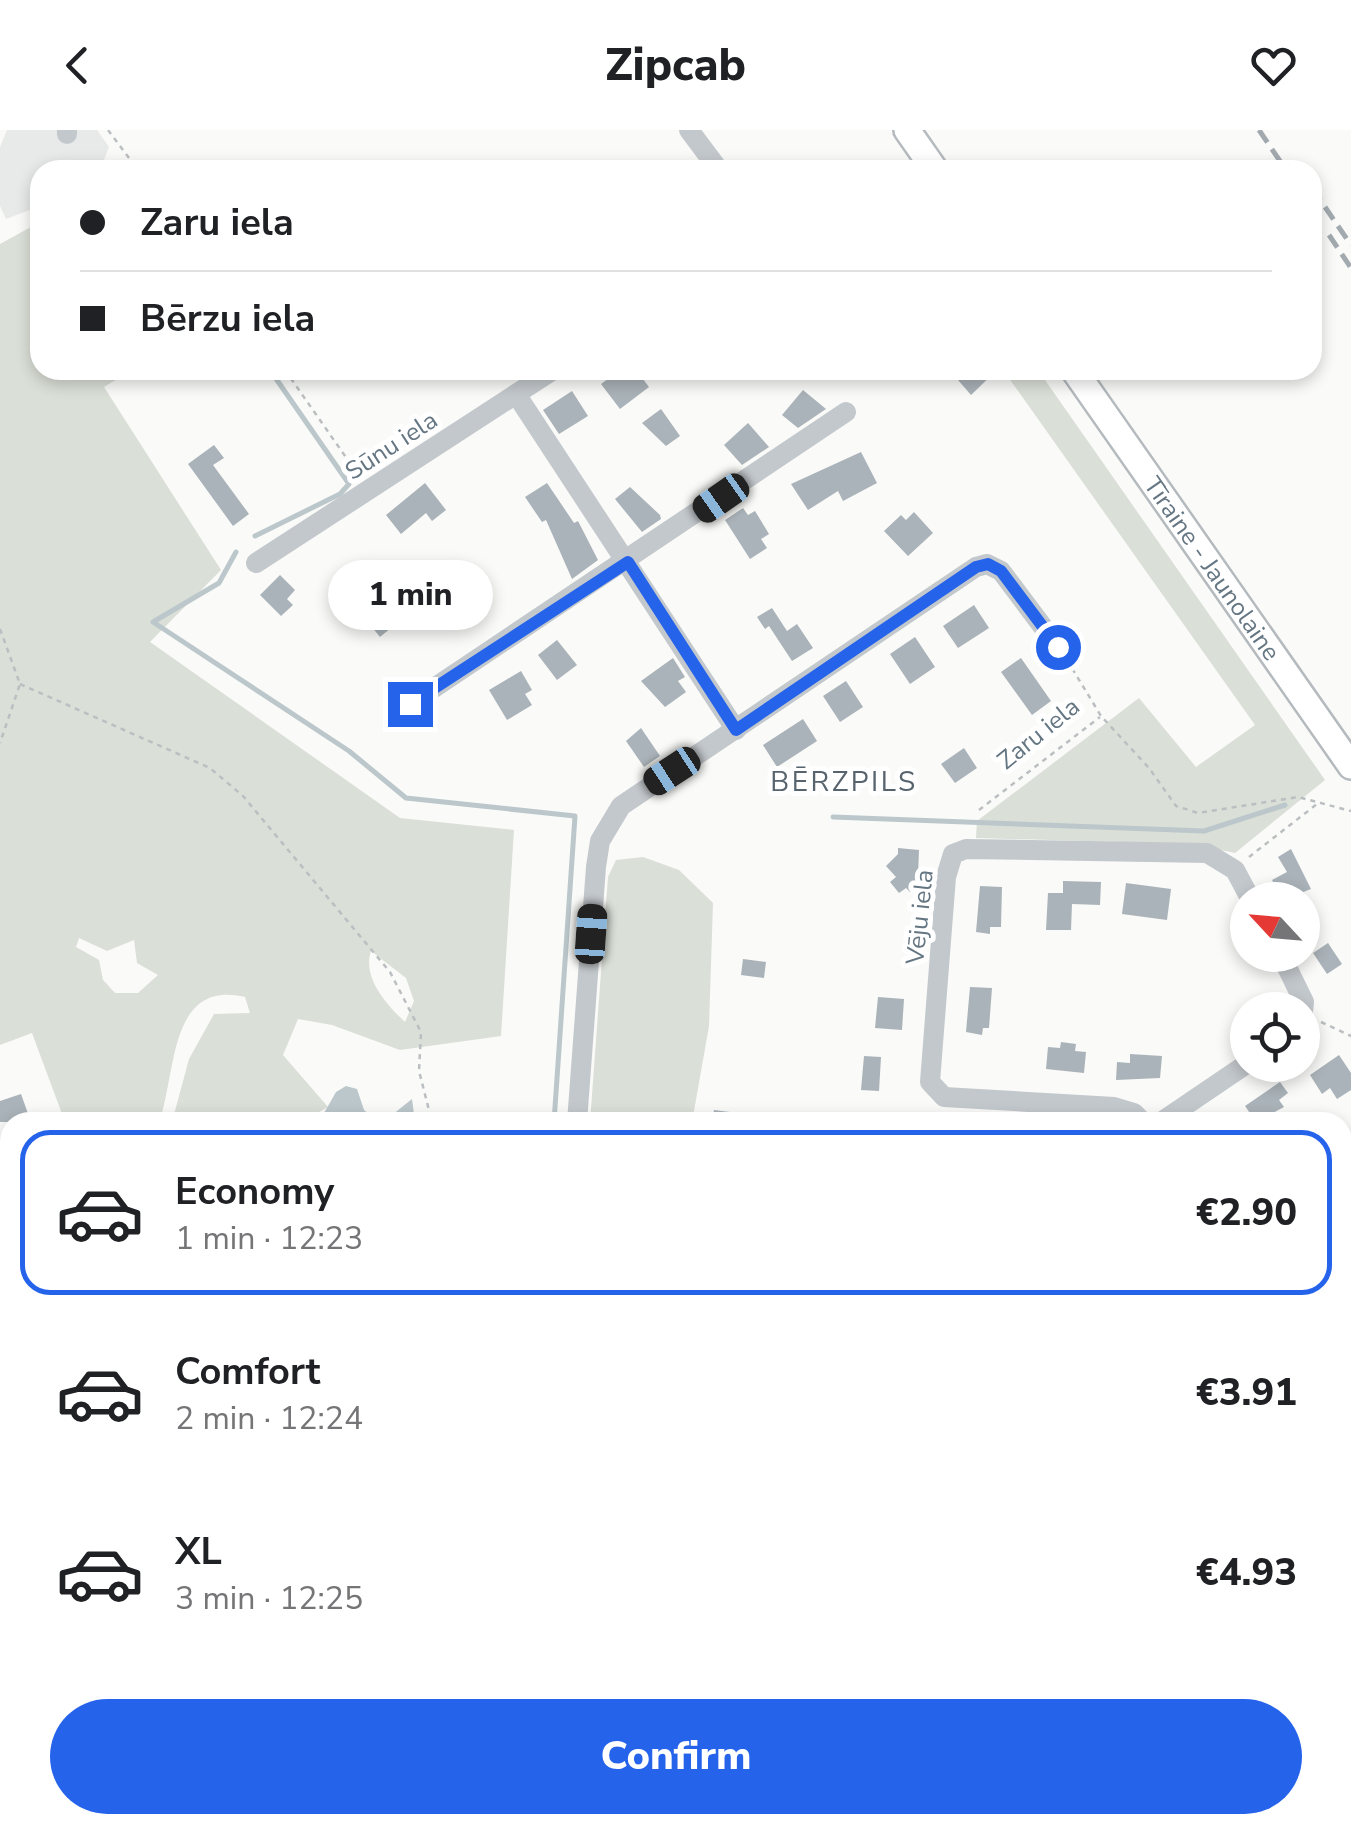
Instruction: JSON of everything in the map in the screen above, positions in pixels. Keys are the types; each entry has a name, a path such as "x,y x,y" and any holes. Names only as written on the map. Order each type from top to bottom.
{"main road":[{"path":"907,130 928,160"},
{"name":"Tīraine - Jaunolaine","path":"1081,380 1351,766"}],"street":[{"path":"690,130 712,160"},
{"name":"Sūnu iela","path":"256,563 538,380"},
{"path":"516,394 736,730"},
{"path":"410,704 628,562 846,412"},
{"path":"578,1112 600,840 621,806 966,573 988,564 1001,571 1058,647"},
{"name":"Vēju iela","path":"1131,1112 1114,1107 944,1097 935,1092 930,1082 948,864 953,854 966,849 1207,853 1235,870"},
{"path":"1235,870 1241,882"},
{"path":"1176,1112 1230,1075"}],"path":[{"path":"108,130 130,160"},
{"path":"292,380 368,490"},
{"path":"0,629 20,684 0,743"},
{"name":"Zaru iela","path":"979,810 1101,716 1058,647"},
{"path":"20,684 210,768 243,796 390,972 422,1032 418,1071 429,1112"},
{"path":"1101,716 1150,768 1176,806 1198,813 1298,797 1351,811"},
{"path":"1235,870 1318,802"},
{"path":"1325,1024 1351,1036"}],"shaded area":[{"path":"7,130 97,130 109,147 104,160 30,160 30,210 6,219 0,206 0,147"},
{"path":"30,228 30,380 116,380 104,387 221,570 150,642 400,818 514,830 501,1036 400,1050 332,1025 298,1019 283,1055 328,1107 319,1112 175,1112 189,1059 214,1014 250,1013 245,997 221,995 204,1001 191,1013 175,1049 162,1112 61,1112 32,1033 0,1045 0,244","holes":["79,938 107,951 134,940 137,963 158,975 138,993 115,993 103,980 99,960 76,947","371,951 406,978 414,1001 405,1022 373,981"]},
{"path":"1010,380 1045,380 1325,780 1235,853 1192,844 976,838 977,821 1139,698 1196,767 1255,725"},
{"path":"643,857 679,870 713,903 709,1026 694,1112 591,1112 608,877 616,860"},
{"path":"346,1086 357,1089 366,1112 325,1112 336,1092"},
{"path":"412,1099 414,1112 396,1112"}],"building":[{"path":"606,380 644,380 649,387 620,409 601,384"},
{"path":"958,380 987,380 971,395"},
{"path":"803,390 826,409 798,428 782,415"},
{"path":"572,391 588,416 559,434 543,410"},
{"path":"661,409 680,436 666,446 642,423"},
{"path":"748,423 769,447 742,465 724,445"},
{"path":"214,445 224,458 213,465 249,514 233,526 188,464"},
{"path":"861,452 877,483 843,501 838,491 808,510 791,484"},
{"path":"425,483 446,510 432,521 426,513 401,534 386,515"},
{"path":"547,483 574,523 578,521 598,560 572,579 546,520 542,522 525,497"},
{"path":"630,487 660,515 661,519 642,532 615,499"},
{"path":"743,508 748,515 755,511 769,534 761,539 767,548 750,559 725,520"},
{"path":"914,512 933,533 908,556 884,531 901,515 906,520"},
{"path":"471,564 488,591 455,612 438,585"},
{"path":"365,569 403,618 380,637 341,589"},
{"path":"280,575 295,590 287,599 293,605 281,616 260,595"},
{"path":"974,605 989,628 958,648 943,626"},
{"path":"772,608 787,631 797,624 813,648 792,661 769,626 765,629 757,617"},
{"path":"915,637 935,667 910,684 890,654"},
{"path":"557,640 577,665 557,680 538,655"},
{"path":"673,658 685,677 678,681 686,692 665,707 641,681"},
{"path":"1021,658 1051,701 1032,715 1001,672"},
{"path":"521,671 532,690 525,694 532,705 507,720 489,690"},
{"path":"846,681 863,707 840,722 823,696"},
{"path":"803,719 817,741 777,767 763,745"},
{"path":"641,728 660,756 644,767 626,741"},
{"path":"964,748 977,768 955,783 941,764"},
{"path":"898,848 919,850 918,876 922,881 910,892 906,888 899,893 890,882 896,877 886,866 898,854"},
{"path":"1291,849 1308,882 1273,882 1287,872 1278,857"},
{"path":"1063,881 1101,882 1100,905 1072,904 1071,930 1046,930 1048,893 1063,893"},
{"path":"1126,883 1171,889 1167,920 1122,914"},
{"path":"980,886 1002,887 1001,927 990,927 990,934 976,932"},
{"path":"1328,943 1342,964 1327,974 1320,964 1320,948"},
{"path":"743,959 766,962 764,978 741,975"},
{"path":"970,987 992,988 989,1028 983,1028 982,1035 966,1032"},
{"path":"878,997 904,999 902,1030 875,1028"},
{"path":"1061,1042 1076,1044 1075,1051 1086,1052 1084,1073 1046,1069 1048,1047 1060,1048"},
{"path":"1130,1054 1162,1056 1160,1078 1116,1080 1117,1062 1130,1063"},
{"path":"1339,1055 1351,1073 1351,1090 1337,1099 1330,1088 1322,1094 1314,1082 1320,1082 1320,1068"},
{"path":"864,1056 881,1057 879,1091 861,1090"},
{"path":"1280,1082 1288,1093 1279,1100 1284,1107 1275,1112 1249,1112 1245,1106"},
{"path":"21,1094 27,1112 0,1112 0,1101"}],"waterway":[{"path":"255,536 340,494 349,484 277,380"},
{"path":"236,552 219,583 153,622 349,751 406,798 575,816 555,1112"},
{"path":"833,817 1204,831 1285,805"}],"railway":[{"path":"1259,130 1279,160"},
{"path":"1322,203 1351,245"},
{"path":"1329,235 1351,268"}],"district":[{"name":"BĒRZPILS","path":"844,781"}],"route":[{"path":"410,704 628,562 736,730 976,567 988,564 1001,571 1058,647"}]}
